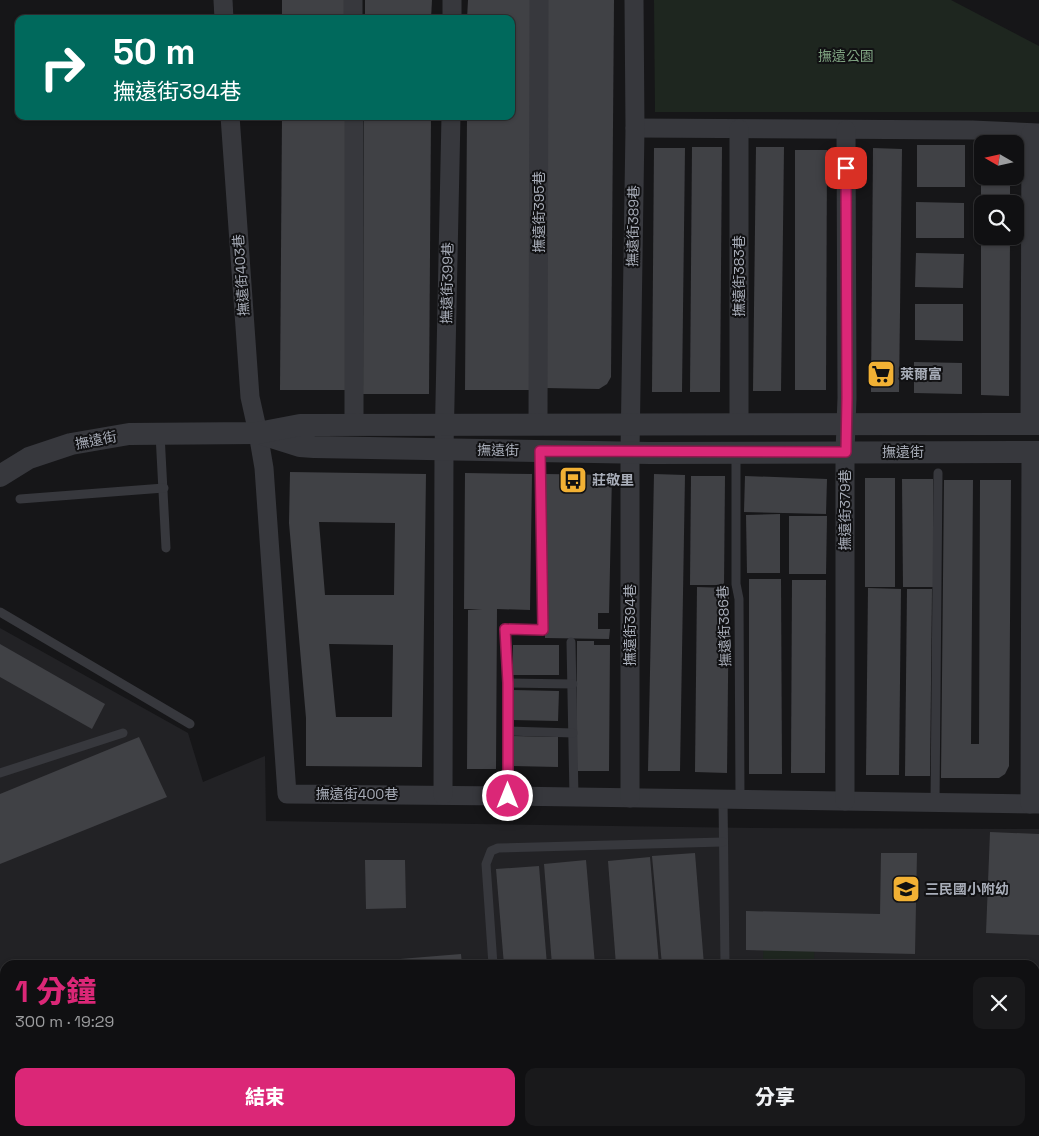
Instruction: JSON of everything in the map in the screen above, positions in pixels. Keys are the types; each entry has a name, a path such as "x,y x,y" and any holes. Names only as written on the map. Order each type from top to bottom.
{"street":[{"path":"223,0 224,15"},
{"path":"353,0 353,15"},
{"path":"452,0 452,15"},
{"name":"撫遠街395巷","path":"538,424 539,0"},
{"name":"撫遠街389巷","path":"630,452 634,0"},
{"name":"撫遠街403巷","path":"230,120 249,389 258,433"},
{"path":"354,120 354,424"},
{"name":"撫遠街399巷","path":"444,449 451,120"},
{"path":"634,128 972,130 1035,133 1035,424"},
{"name":"撫遠街383巷","path":"739,129 739,424"},
{"name":"撫遠街379巷","path":"844,801 847,424 846,130"},
{"name":"撫遠街","path":"0,476 29,458 71,444 129,434 258,433 300,425 1035,424"},
{"name":"撫遠街","path":"258,433 300,446 314,447 630,452 1035,452"},
{"name":"撫遠街400巷","path":"258,433 265,477 287,794 443,795"},
{"path":"444,449 443,795 1035,804 1035,452"},
{"name":"撫遠街394巷","path":"630,452 630,798"}],"lane":[{"path":"160,433 166,548"},
{"path":"508,796 508,683 505,629 543,630 540,451"},
{"name":"撫遠街386巷","path":"725,960 723,842 732,799 739,599 736,584 736,451"},
{"path":"935,803 938,473"},
{"path":"20,499 164,488"},
{"path":"0,612 190,724"},
{"path":"571,642 574,797"},
{"path":"508,683 573,684"},
{"path":"508,731 573,733"},
{"path":"0,773 122,733"},
{"path":"493,960 486,864 491,851 498,848 723,842"}],"shaded area":[{"path":"0,628 188,733 203,782 265,756 266,821 754,828 1039,829 1039,960 0,960"}],"green space":[{"name":"撫遠公園","path":"654,0 951,0 1039,46 1039,112 655,112"},
{"path":"764,915 815,917 814,960 763,960"}],"building":[{"path":"282,0 349,0 349,15 282,15"},
{"path":"365,0 432,0 431,15 365,15"},
{"path":"468,0 534,0 532,390 465,390 467,120 515,120 515,15 467,15"},
{"path":"547,0 614,0 611,377 607,384 599,389 545,388"},
{"path":"282,120 348,120 347,390 280,390"},
{"path":"364,120 431,120 429,394 363,394"},
{"path":"917,145 965,145 965,187 917,187"},
{"path":"692,147 722,147 720,392 690,392"},
{"path":"756,147 784,147 781,391 753,391"},
{"path":"654,148 685,148 682,392 652,392"},
{"path":"873,148 902,149 899,392 871,392"},
{"path":"795,150 827,150 826,390 795,390"},
{"path":"981,185 1010,185 1010,195 981,195"},
{"path":"916,202 964,203 964,238 916,238"},
{"path":"981,245 1010,245 1009,396 981,395"},
{"path":"916,253 964,254 963,288 915,287"},
{"path":"915,304 963,304 963,341 915,340"},
{"path":"914,362 962,363 962,394 914,393"},
{"path":"290,472 426,474 422,767 306,766 306,718 289,523","holes":["319,522 395,523 394,595 325,595","329,644 393,645 392,717 336,717"]},
{"path":"465,473 532,474 530,610 497,609 496,769 467,769 468,610 482,609 464,609"},
{"path":"546,474 612,475 609,613 598,613 598,629 610,629 609,639 545,638"},
{"path":"654,474 685,475 680,771 648,771"},
{"path":"691,476 725,476 724,585 690,585"},
{"path":"745,476 827,479 826,514 744,512"},
{"path":"865,478 895,478 895,587 865,587"},
{"path":"902,479 933,479 933,587 903,587"},
{"path":"944,480 973,480 971,744 979,744 980,480 1011,480 1009,766 1005,774 999,778 941,778"},
{"path":"780,514 780,573 747,573 746,515"},
{"path":"789,516 827,516 826,574 789,574"},
{"path":"749,579 781,579 782,774 749,774"},
{"path":"792,580 826,580 825,773 791,773"},
{"path":"697,587 729,588 727,773 695,772"},
{"path":"868,588 901,589 899,775 866,775"},
{"path":"907,589 932,589 930,776 905,776"},
{"path":"577,641 594,641 594,645 610,645 609,771 576,771"},
{"path":"0,644 105,704 92,729 0,677"},
{"path":"513,645 559,645 559,675 513,675"},
{"path":"513,690 559,691 558,721 512,720"},
{"path":"513,736 558,737 558,767 512,766"},
{"path":"139,737 167,797 0,864 0,794"},
{"path":"990,832 1039,834 1039,935 986,933"},
{"path":"695,853 704,960 662,960 652,856"},
{"path":"881,853 917,853 915,954 746,950 746,911 880,914"},
{"path":"650,857 659,960 616,960 608,861"},
{"path":"365,860 405,860 406,908 366,909"},
{"path":"586,860 595,960 552,960 544,864"},
{"path":"539,866 547,960 504,960 496,869"},
{"path":"461,954 462,960 400,960"}],"place":[{"name":"萊爾富","path":"881,374"},
{"name":"莊敬里","path":"573,480"},
{"name":"三民國小附幼","path":"906,889"}],"route":[{"path":"508,796 508,683 505,629 543,630 540,451 650,453 736,451 846,452 846,168"}]}
